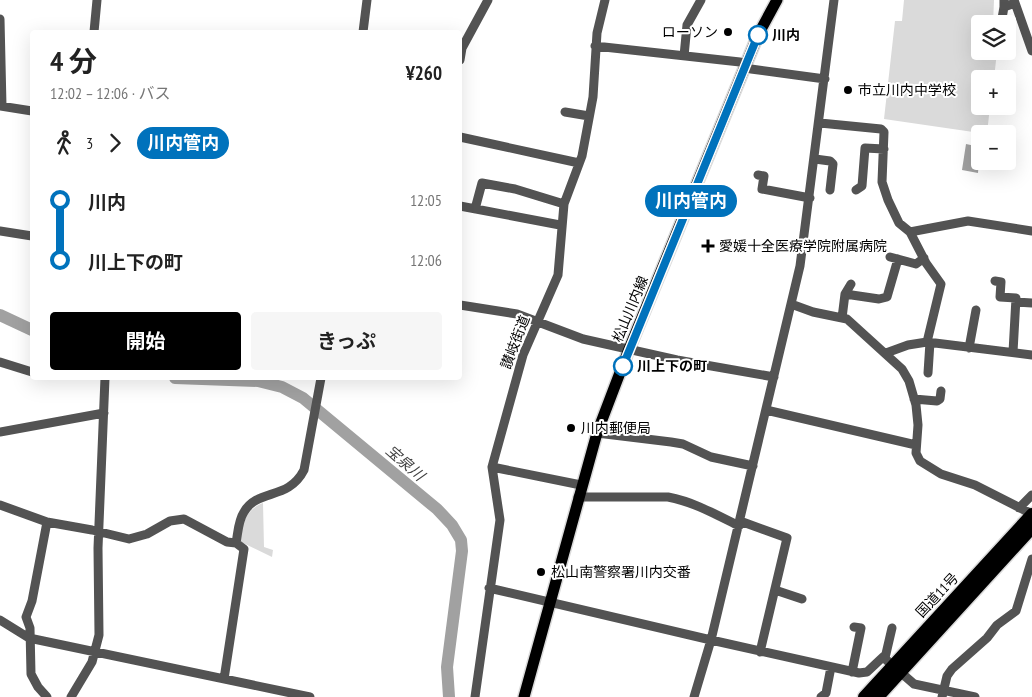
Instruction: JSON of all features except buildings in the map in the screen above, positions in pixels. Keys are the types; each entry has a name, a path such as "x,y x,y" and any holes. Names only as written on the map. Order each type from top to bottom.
{"highway":[{"name":"国道11号","path":"864,697 1032,514"},
{"name":"国道11号","path":"878,697 892,665 1032,528"}],"main road":[{"name":"松山川内線","path":"524,697 581,485 597,433 629,349 746,66 777,0"}],"street":[{"path":"94,30 97,0"},
{"path":"362,30 366,0"},
{"path":"462,48 488,0"},
{"name":"讃岐街道","path":"475,697 500,520 492,467 523,355 558,275 560,225 564,204 579,163 590,116 593,98 595,46 604,0"},
{"path":"684,56 686,25 701,0"},
{"path":"694,697 711,640 801,258 820,123 834,0"},
{"path":"1004,3 1015,2 1032,51"},
{"path":"0,20 1,106 30,111"},
{"path":"595,46 740,62 751,69 824,79"},
{"path":"565,112 590,116"},
{"path":"820,123 880,129 885,136 882,171 884,190 895,216 910,232 941,284 928,342 928,373"},
{"path":"462,137 579,163"},
{"path":"856,190 862,186 865,148 884,149"},
{"path":"815,160 830,161 834,164 830,190"},
{"path":"758,175 764,176 762,189 776,188 810,198"},
{"path":"475,209 482,182 515,189 564,204"},
{"path":"462,206 560,225"},
{"path":"910,232 968,221 1032,231"},
{"path":"0,231 30,236"},
{"path":"845,294 874,301 884,299 888,295 894,258 916,264 924,258"},
{"path":"995,281 1001,282 1000,297 1016,298 1012,352"},
{"path":"842,318 845,294 851,284"},
{"path":"1016,302 1032,304"},
{"path":"791,304 808,311 842,318 853,323 886,353 906,375 914,399 918,425 917,457 941,474 975,485 1032,514"},
{"path":"462,305 501,311 583,339 774,377"},
{"path":"969,348 976,310"},
{"path":"886,353 908,345 928,342 1032,355"},
{"path":"0,362 30,371"},
{"path":"71,697 87,673 96,653 100,624 98,532 105,380"},
{"path":"236,543 240,518 247,507 260,498 290,488 304,470 321,380"},
{"path":"914,399 937,401 940,399 941,392"},
{"path":"766,410 916,445"},
{"path":"0,432 104,414"},
{"path":"597,433 683,444 711,457 753,466"},
{"path":"492,467 581,485"},
{"path":"1019,508 1032,495"},
{"path":"578,497 674,498 695,504 739,523 787,538 760,652"},
{"path":"0,505 47,522 120,538 138,538 170,521 179,519 189,520 227,542 236,543 244,549 224,679"},
{"path":"47,522 32,600 26,617 30,628 31,674 38,687 47,697"},
{"path":"942,694 947,676 952,669 987,638 997,625 1016,611 1032,558"},
{"path":"489,588 852,672 866,672 878,659 892,665 914,684 942,694 975,697"},
{"path":"775,590 802,599"},
{"path":"0,620 29,638 310,697"},
{"path":"852,672 861,628 854,627"},
{"path":"892,628 892,665"},
{"path":"821,697 826,693 831,668"}],"shaded area":[{"path":"904,0 994,0 993,15 971,15 971,60 996,60 995,70 971,70 971,115 989,115 988,125 971,125 971,132 884,119 895,21 902,21"},
{"path":"966,144 971,145 971,170 978,170 978,173 962,170"},
{"path":"263,503 264,547 273,550 272,557 239,541 246,518 252,509"}],"waterway":[{"name":"宝泉川","path":"0,315 30,329"},
{"name":"宝泉川","path":"230,380 258,381 282,387 303,398 437,509 452,525 461,540 462,551 447,667 449,697"}],"bus line":[{"name":"川内管内","path":"623,366 758,35"}],"place":[{"name":"ローソン","path":"728,32"},
{"name":"川内","path":"758,35"},
{"name":"市立川内中学校","path":"848,90"},
{"name":"愛媛十全医療学院附属病院","path":"708,246"},
{"name":"川上下の町","path":"623,366"},
{"name":"川内郵便局","path":"571,428"},
{"name":"松山南警察署川内交番","path":"541,572"}]}
